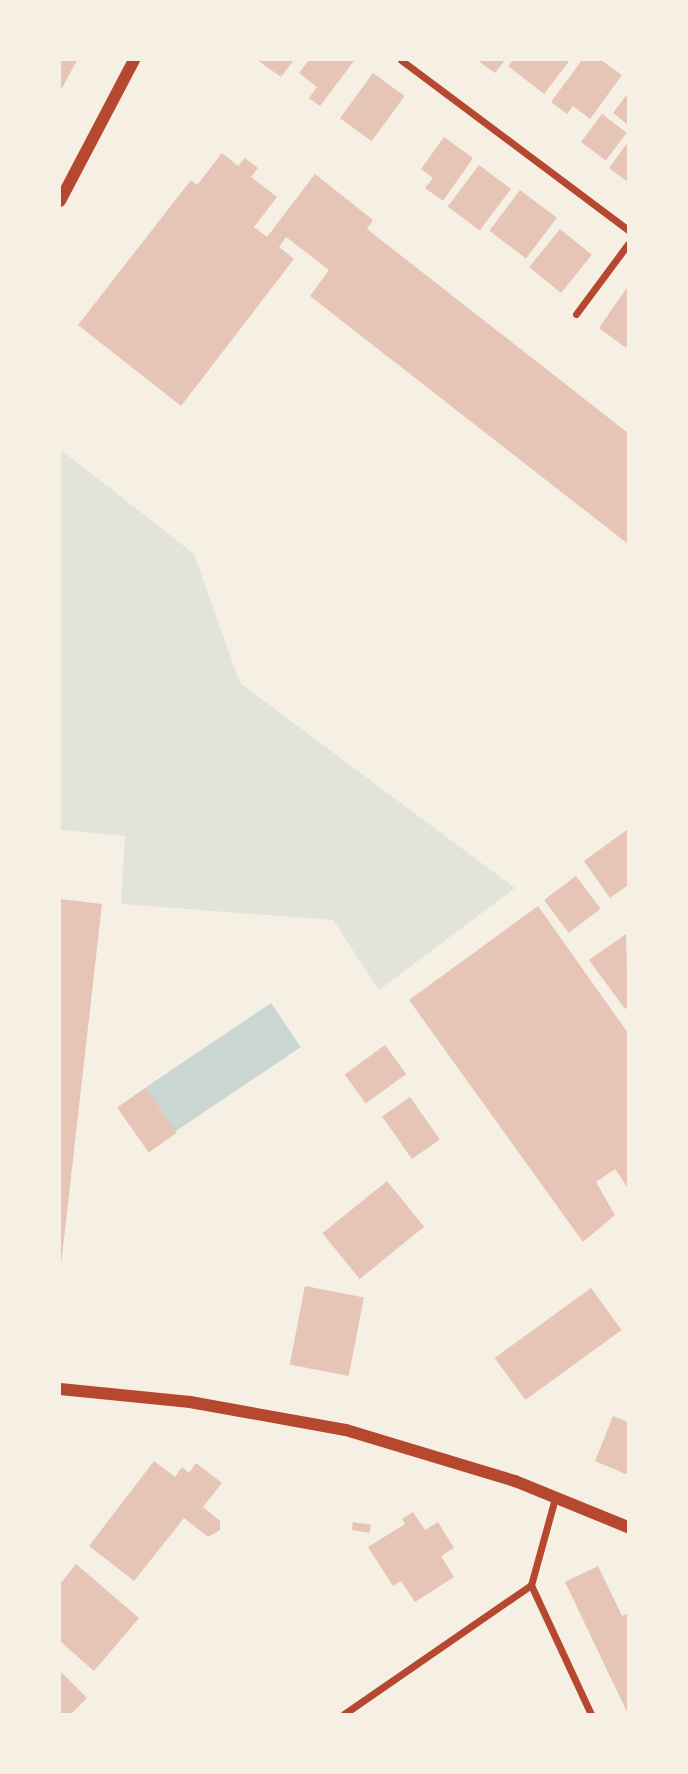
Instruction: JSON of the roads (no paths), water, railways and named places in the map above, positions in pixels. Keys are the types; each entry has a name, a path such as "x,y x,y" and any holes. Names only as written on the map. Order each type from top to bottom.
{"street":[{"path":"60,201 134,60"},
{"path":"401,60 628,230"},
{"path":"576,314 628,244"},
{"path":"60,1389 190,1402 334,1428 412,1447 628,1527"},
{"path":"344,1714 531,1585 555,1498"},
{"path":"531,1585 591,1714"}]}
